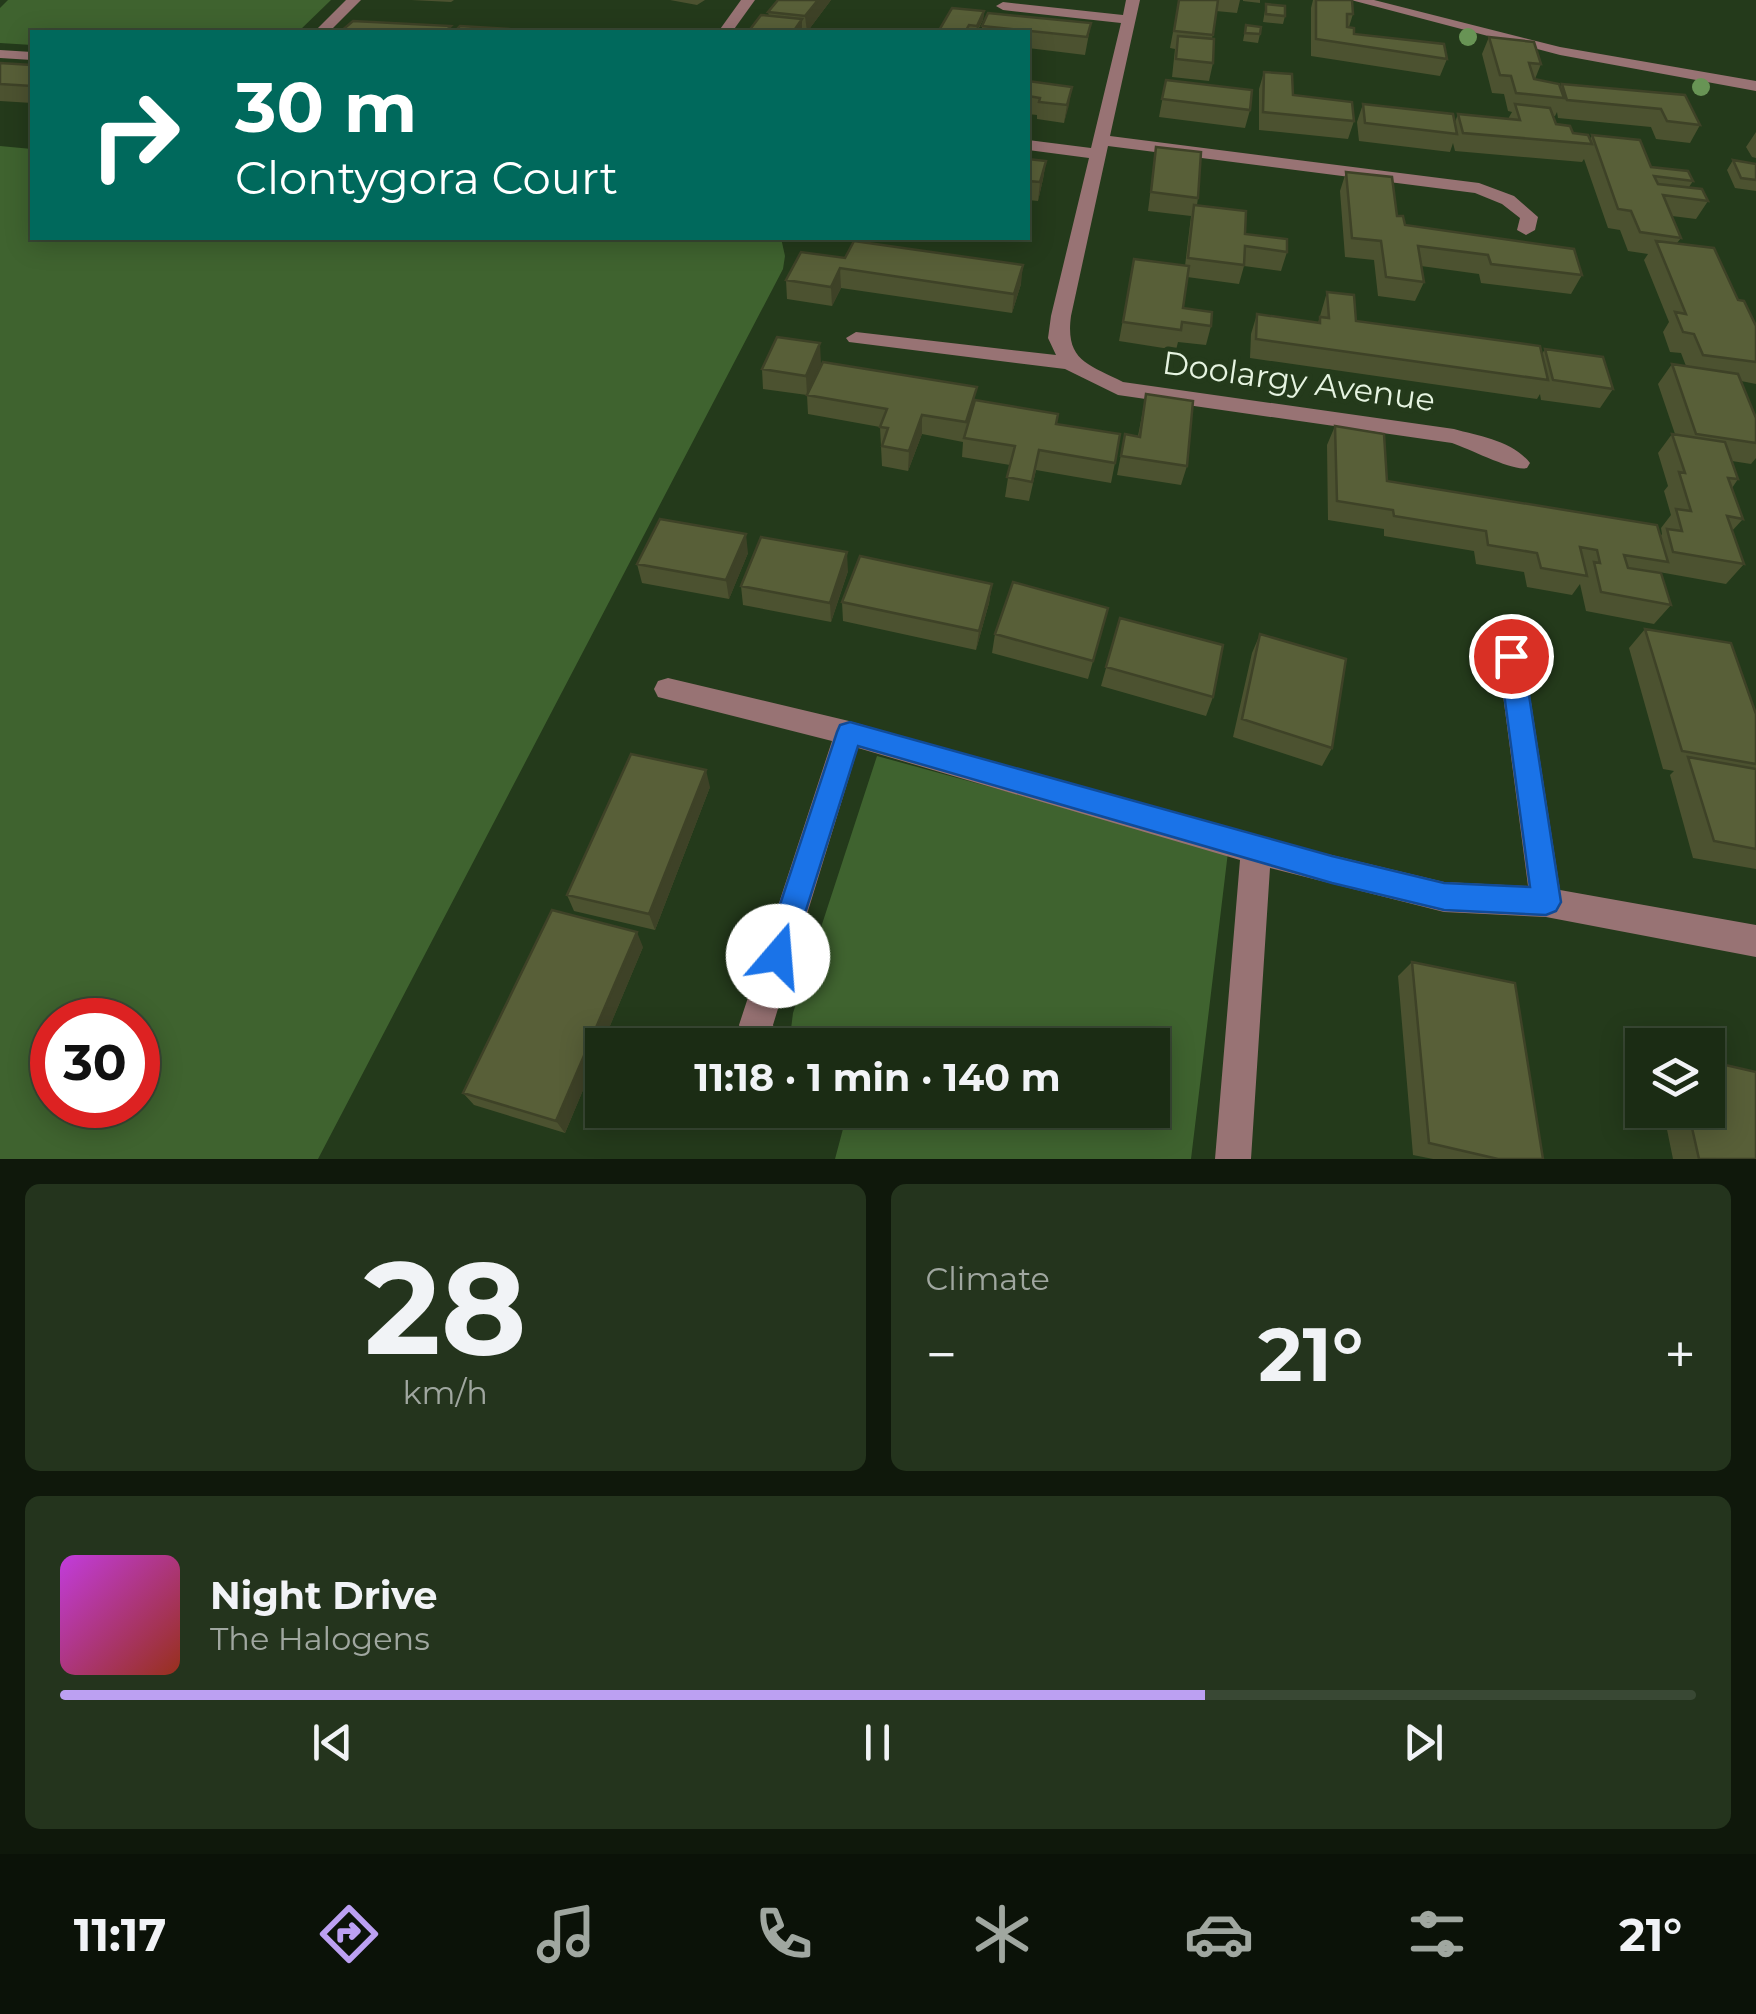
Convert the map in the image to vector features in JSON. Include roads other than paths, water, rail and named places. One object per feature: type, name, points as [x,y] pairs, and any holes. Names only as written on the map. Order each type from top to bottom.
[{"type":"street","points":[[323,30],[354,0]]},
{"type":"street","points":[[726,30],[748,0]]},
{"type":"street","points":[[1070,363],[1058,338],[1133,0]]},
{"type":"street","points":[[1358,0],[1418,21],[1611,62],[1756,86]]},
{"type":"street","points":[[1003,6],[1126,19]]},
{"type":"street","points":[[0,54],[30,56]]},
{"type":"street","points":[[1607,80],[1611,62]]},
{"type":"street","points":[[1030,146],[1099,147],[1479,188],[1508,200],[1529,217],[1526,230]]},
{"type":"street","name":"Doolargy Avenue","points":[[856,338],[1070,363],[1118,388],[1454,436],[1496,449],[1519,463]]},
{"type":"street","points":[[1511,656],[1546,902]]},
{"type":"street","points":[[668,689],[850,732],[1256,851],[1444,897],[1546,902],[1756,941]]},
{"type":"street","points":[[757,1028],[850,732]]},
{"type":"street","points":[[1234,1159],[1256,851]]}]
